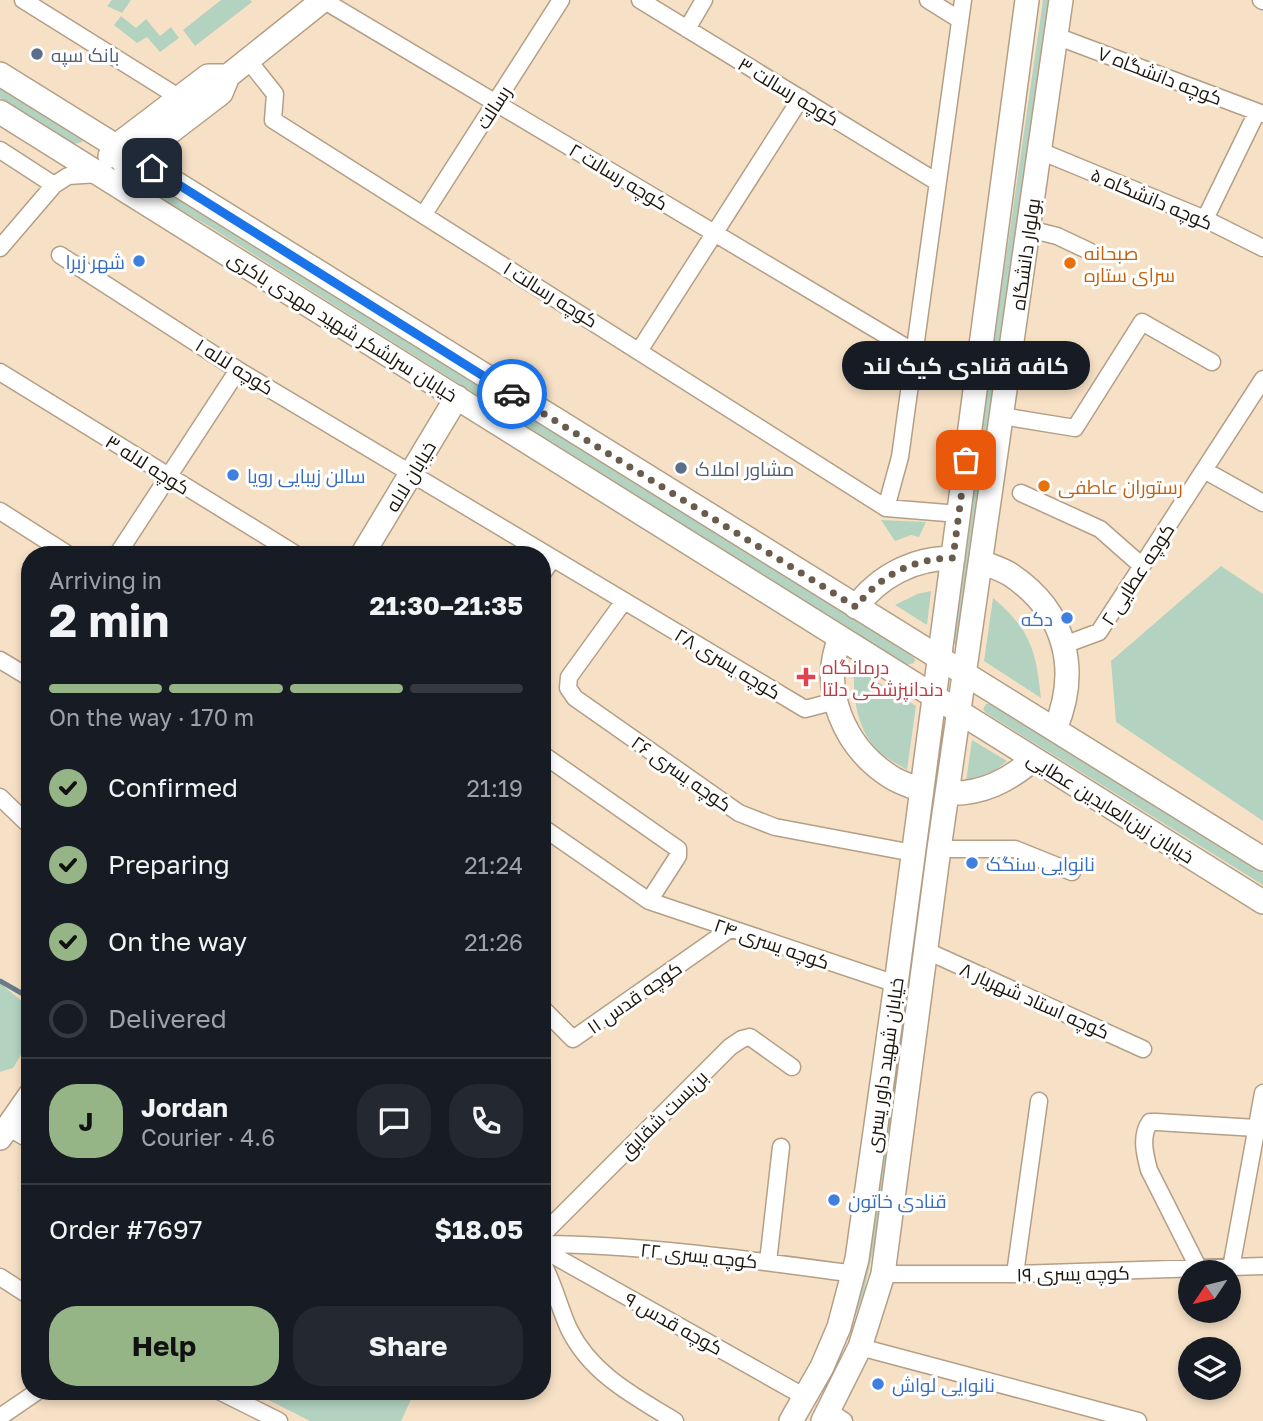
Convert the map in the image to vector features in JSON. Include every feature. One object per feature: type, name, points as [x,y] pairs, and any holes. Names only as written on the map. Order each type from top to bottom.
[{"type":"main road","points":[[98,174],[136,158],[221,93],[228,76],[323,0]]},
{"type":"main road","name":"بولوار دانشگاه","points":[[934,696],[1027,0]]},
{"type":"main road","name":"بولوار دانشگاه","points":[[959,712],[1061,0]]},
{"type":"main road","name":"خیابان سرلشکر شهید مهدی باکری","points":[[0,74],[939,659]]},
{"type":"main road","points":[[98,174],[116,146],[208,76],[228,76]]},
{"type":"main road","name":"خیابان سرلشکر شهید مهدی باکری","points":[[0,112],[934,696]]},
{"type":"main road","name":"خیابان لاله","points":[[367,546],[457,397]]},
{"type":"main road","points":[[856,607],[867,593],[891,574],[919,562],[953,558]]},
{"type":"main road","points":[[981,562],[1009,573],[1034,592],[1052,617],[1064,645],[1068,676],[1065,706],[1055,729]]},
{"type":"main road","points":[[839,638],[833,676],[836,701],[843,724],[868,760],[892,778],[921,790]]},
{"type":"main road","name":"خیابان زین‌العابدین عطایی","points":[[939,659],[1263,859]]},
{"type":"main road","name":"خیابان زین‌العابدین عطایی","points":[[934,696],[1263,902]]},
{"type":"main road","name":"خیابان شهید داور یسری","points":[[791,1421],[822,1367],[839,1327],[855,1273],[934,696]]},
{"type":"main road","name":"خیابان شهید داور یسری","points":[[832,1418],[860,1347],[883,1274],[959,712]]},
{"type":"main road","points":[[947,793],[982,790],[1013,777],[1034,759]]},
{"type":"main road","points":[[4,1133],[21,1108]]},
{"type":"main road","points":[[805,1398],[832,1418]]},
{"type":"street","points":[[23,0],[180,98]]},
{"type":"street","name":"کوچه رسالت ۲","points":[[323,0],[914,352]]},
{"type":"street","name":"رسالت","points":[[425,214],[561,0]]},
{"type":"street","name":"کوچه رسالت ۳","points":[[640,0],[937,182]]},
{"type":"street","points":[[687,29],[704,0]]},
{"type":"street","points":[[928,0],[960,20]]},
{"type":"street","points":[[959,514],[886,508],[900,457],[963,0]]},
{"type":"street","name":"کوچه دانشگاه ۷","points":[[1056,36],[1260,113]]},
{"type":"street","name":"کوچه رسالت ۱","points":[[248,60],[275,94],[273,120],[886,508]]},
{"type":"street","points":[[639,351],[801,98]]},
{"type":"street","points":[[1205,219],[1260,113]]},
{"type":"street","points":[[0,150],[54,185]]},
{"type":"street","name":"کوچه دانشگاه ۵","points":[[1040,151],[1205,219],[1263,248]]},
{"type":"street","points":[[0,248],[54,185],[68,176],[98,174]]},
{"type":"street","points":[[1029,229],[1057,236],[1089,251]]},
{"type":"street","name":"کوچه لاله ۱","points":[[60,255],[238,370],[533,546]]},
{"type":"street","points":[[1002,416],[1075,428],[1142,322],[1212,362]]},
{"type":"street","points":[[123,546],[238,370]]},
{"type":"street","name":"کوچه لاله ۳","points":[[0,372],[282,546]]},
{"type":"street","name":"کوچه عطایی ۲","points":[[1064,645],[1099,632],[1263,379]]},
{"type":"street","points":[[1204,470],[1263,503]]},
{"type":"street","points":[[1021,493],[1100,528],[1142,566]]},
{"type":"street","points":[[0,511],[55,546]]},
{"type":"street","name":"کوچه یسری ۲۸","points":[[553,558],[805,709],[836,701]]},
{"type":"street","name":"کوچه یسری ۲۶","points":[[624,601],[569,677],[568,688],[575,698],[740,813],[775,827],[914,853]]},
{"type":"street","points":[[0,660],[21,673]]},
{"type":"street","points":[[551,760],[678,849],[678,856],[649,901]]},
{"type":"street","points":[[0,797],[21,817]]},
{"type":"street","name":"کوچه یسری ۲۴","points":[[551,833],[649,901],[896,984]]},
{"type":"street","points":[[939,849],[1015,849],[1072,872]]},
{"type":"street","name":"کوچه قدس ۱۱","points":[[551,1022],[573,1039],[730,929]]},
{"type":"street","name":"کوچه استاد شهریار ۸","points":[[927,951],[1143,1049]]},
{"type":"street","name":"بن‌بست شقایق","points":[[551,1226],[730,1046],[750,1037],[793,1067]]},
{"type":"street","points":[[1232,1260],[1263,1093]]},
{"type":"street","points":[[1015,1274],[1039,1101]]},
{"type":"street","points":[[1194,1260],[1149,1170],[1144,1129],[1150,1122],[1256,1128]]},
{"type":"street","points":[[4,1133],[21,1138]]},
{"type":"street","points":[[768,1262],[781,1147]]},
{"type":"street","name":"کوچه یسری ۲۲","points":[[551,1246],[596,1244],[855,1273]]},
{"type":"street","name":"کوچه قدس ۹","points":[[551,1252],[805,1398]]},
{"type":"street","name":"کوچه یسری ۱۹","points":[[1241,1267],[1263,1266]]},
{"type":"street","name":"کوچه یسری ۱۹","points":[[883,1274],[1178,1270]]},
{"type":"street","points":[[0,1277],[21,1290]]},
{"type":"street","points":[[551,1280],[569,1329],[606,1377],[676,1421]]},
{"type":"street","points":[[860,1347],[1138,1421]]},
{"type":"street","points":[[0,1417],[25,1400]]},
{"type":"street","points":[[237,1400],[279,1421]]},
{"type":"green space","points":[[112,0],[131,0],[122,13],[107,6]]},
{"type":"green space","points":[[221,0],[252,2],[195,46],[183,30]]},
{"type":"green space","points":[[1043,0],[1052,0],[959,644],[956,645],[951,640]]},
{"type":"green space","points":[[121,16],[136,28],[146,19],[160,36],[171,27],[179,38],[160,52],[147,37],[137,43],[114,25]]},
{"type":"green space","points":[[0,85],[82,136],[82,142],[74,144],[0,98]]},
{"type":"green space","points":[[134,170],[565,435],[912,656],[914,663],[906,665],[207,225],[128,180],[125,173]]},
{"type":"green space","points":[[881,520],[926,522],[919,537],[911,535],[895,541]]},
{"type":"green space","points":[[1221,566],[1263,594],[1263,821],[1116,722],[1111,661]]},
{"type":"green space","points":[[931,591],[927,625],[895,605],[917,594]]},
{"type":"green space","points":[[993,598],[1024,631],[1034,654],[1041,698],[984,661]]},
{"type":"green space","points":[[854,667],[916,706],[907,770],[879,752],[865,733],[855,701]]},
{"type":"green space","points":[[986,704],[992,704],[1263,873],[1263,885],[986,713],[983,709]]},
{"type":"green space","points":[[941,727],[947,728],[913,987],[873,1251],[863,1295],[833,1377],[829,1378]]},
{"type":"green space","points":[[972,740],[1007,761],[994,771],[966,782]]},
{"type":"green space","points":[[0,983],[21,1000],[21,1054],[13,1068],[0,1072]]},
{"type":"green space","points":[[269,1400],[411,1400],[401,1421],[310,1421]]},
{"type":"waterway","points":[[0,981],[21,993]]},
{"type":"way so far","points":[[512,394],[856,607],[867,593],[891,574],[919,562],[953,558],[966,460]]},
{"type":"place","name":"بانک سپه","points":[[37,54]]},
{"type":"place","name":"شهر زبرا","points":[[139,261]]},
{"type":"place","name":"صبحانه سرای ستاره","points":[[1070,263]]},
{"type":"place","name":"کافه قنادی کیک لند","points":[[966,460]]},
{"type":"place","name":"مشاور املاک","points":[[681,468]]},
{"type":"place","name":"سالن زیبایی رویا","points":[[233,475]]},
{"type":"place","name":"رستوران عاطفی","points":[[1044,486]]},
{"type":"place","name":"دکه","points":[[1067,618]]},
{"type":"place","name":"درمانگاه دندانپزشکی دلتا","points":[[806,677]]},
{"type":"place","name":"نانوایی سنگک","points":[[972,863]]},
{"type":"place","name":"قنادی خاتون","points":[[834,1200]]},
{"type":"place","name":"نانوایی لواش","points":[[878,1384]]},
{"type":"route","points":[[152,168],[512,394]]}]
